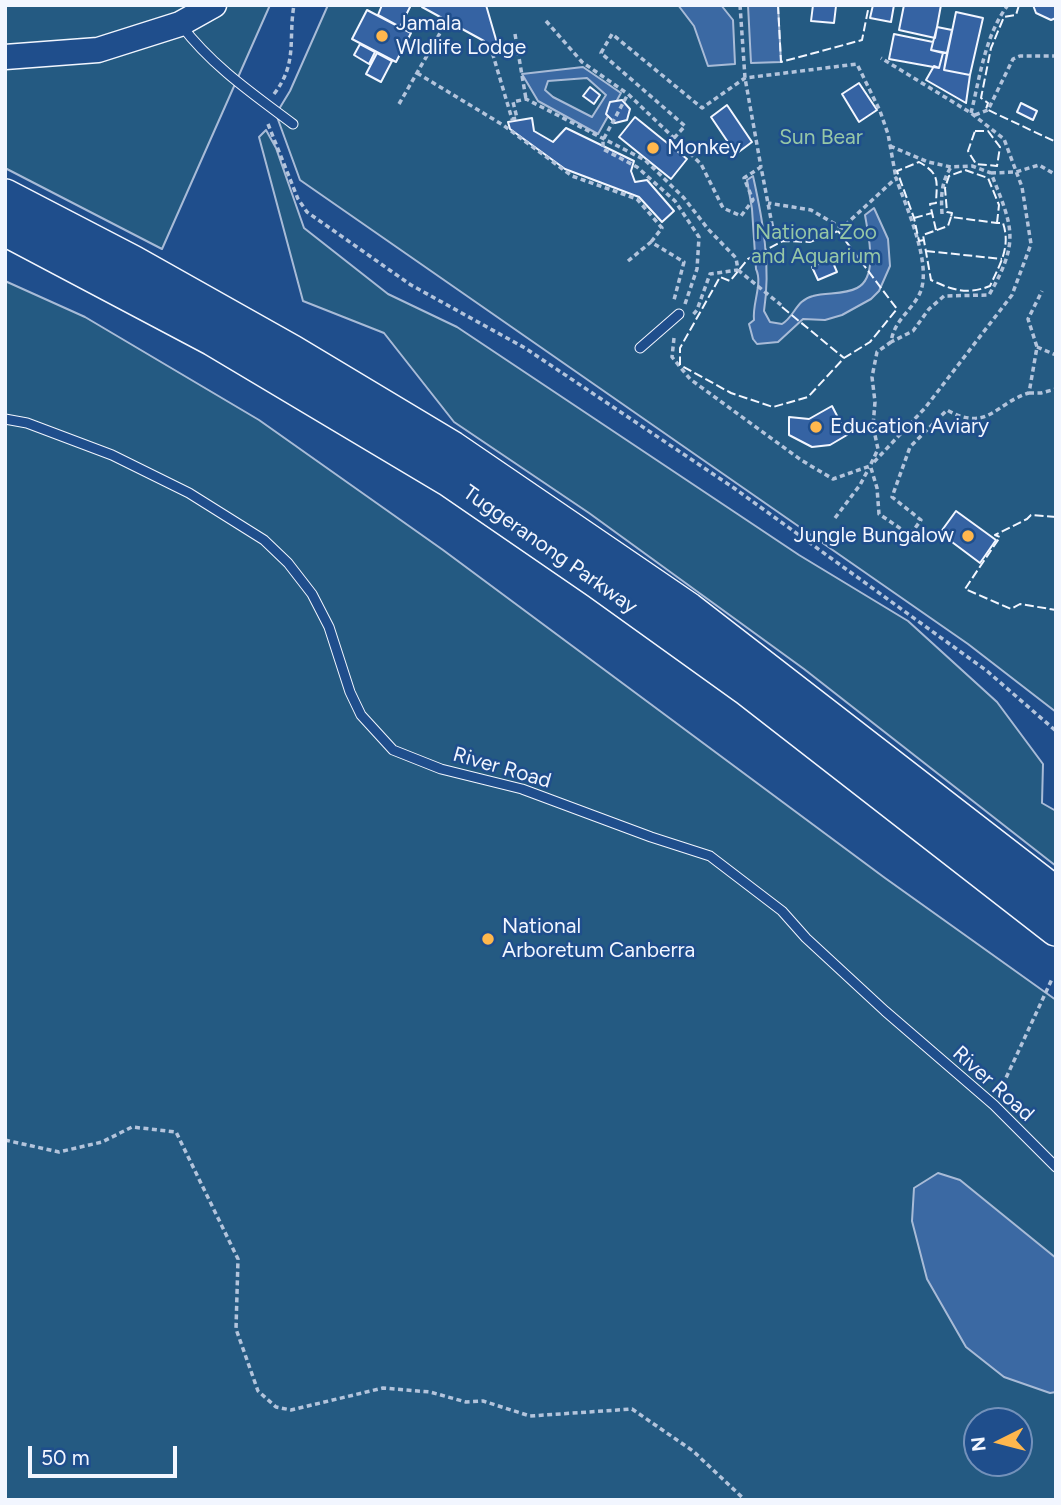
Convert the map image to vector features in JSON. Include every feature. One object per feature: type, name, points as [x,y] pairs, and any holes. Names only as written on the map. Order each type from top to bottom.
[{"type":"highway","name":"Tuggeranong Parkway","points":[[5,196],[132,262],[292,352],[452,449],[688,609],[1056,894]]},
{"type":"highway","name":"Tuggeranong Parkway","points":[[5,229],[213,339],[447,479],[746,688],[1056,929]]},
{"type":"street","points":[[5,57],[98,50],[180,24],[214,5]]},
{"type":"lane","points":[[180,24],[196,44],[235,81],[293,124]]},
{"type":"lane","points":[[640,348],[679,314]]},
{"type":"lane","name":"River Road","points":[[5,419],[27,423],[112,454],[189,494],[264,540],[288,563],[312,594],[329,626],[349,692],[361,715],[393,750],[452,772],[522,789],[710,856],[782,911],[806,938],[994,1105],[1056,1167]]},
{"type":"path","points":[[294,5],[291,60],[283,82],[261,101],[298,198],[307,212],[411,285],[526,348],[734,488],[987,671],[1056,732]]},
{"type":"path","points":[[740,5],[745,78],[775,240]]},
{"type":"path","points":[[973,114],[983,63],[997,19],[1008,5]]},
{"type":"path","points":[[399,103],[447,21]]},
{"type":"path","points":[[546,21],[582,62],[628,94],[701,164],[723,208],[741,216],[753,200],[744,178],[761,167]]},
{"type":"path","points":[[515,34],[526,99]]},
{"type":"path","points":[[674,138],[685,125],[601,53],[612,34],[702,108],[745,78],[857,64],[880,111],[896,178],[925,270],[920,294],[892,331],[891,342]]},
{"type":"path","points":[[490,45],[512,119],[517,118],[513,102],[526,99],[645,160],[684,198],[708,229],[736,258],[738,270],[781,305]]},
{"type":"path","points":[[973,114],[988,110],[1013,59],[1020,56],[1056,56]]},
{"type":"path","points":[[681,331],[672,341],[672,357],[690,379],[801,460],[833,479],[870,466],[925,408],[1012,295],[1031,244],[1022,187],[1004,139],[973,114],[881,58]]},
{"type":"path","points":[[417,73],[503,125],[572,176],[637,200],[662,228],[651,243],[628,261]]},
{"type":"path","points":[[628,94],[603,140],[603,149],[636,167],[675,201],[699,237],[697,269],[688,298],[679,314],[672,307],[684,262],[651,243]]},
{"type":"path","points":[[890,146],[928,162],[951,167],[972,166],[992,173],[1016,172],[1039,165],[1056,175]]},
{"type":"path","points":[[942,214],[943,180],[951,167]]},
{"type":"path","points":[[835,518],[860,485],[878,449],[873,426],[875,402],[872,377],[877,352],[913,331],[929,309],[944,296],[989,295],[1004,268],[1011,243],[1011,229],[992,173]]},
{"type":"path","points":[[768,203],[811,210],[842,228],[896,178]]},
{"type":"path","points":[[689,320],[697,310],[710,274],[738,270]]},
{"type":"path","points":[[1029,393],[1037,347],[1028,319],[1042,291]]},
{"type":"path","points":[[1037,347],[1056,355]]},
{"type":"path","points":[[870,466],[877,488],[879,514],[910,535],[921,520],[891,497],[910,447],[947,410],[959,417],[986,418],[1019,396],[1056,388]]},
{"type":"path","points":[[994,1105],[1052,979]]},
{"type":"path","points":[[5,1140],[59,1152],[102,1142],[132,1127],[176,1132],[238,1259],[236,1329],[258,1391],[276,1407],[291,1410],[383,1388],[430,1392],[466,1402],[483,1401],[530,1416],[632,1409],[693,1451],[745,1500]]},
{"type":"green space","points":[[5,5],[270,5],[162,249],[5,168]]},
{"type":"green space","name":"National Zoo and Aquarium","points":[[328,5],[1056,5],[1056,712],[968,644],[300,180],[276,114],[290,91]]},
{"type":"green space","points":[[266,130],[276,148],[304,228],[388,294],[457,327],[799,555],[908,621],[997,702],[1043,764],[1042,803],[1056,811],[1056,866],[804,669],[589,513],[454,422],[384,333],[303,301],[259,137]]},
{"type":"green space","name":"National Arboretum Canberra","points":[[5,281],[85,317],[259,420],[443,550],[885,878],[1056,1000],[1056,1500],[5,1500]]},
{"type":"shaded area","points":[[678,5],[721,5],[733,20],[735,64],[708,66],[694,26]]},
{"type":"shaded area","points":[[748,5],[778,5],[781,62],[751,63]]},
{"type":"shaded area","points":[[583,67],[621,93],[598,134],[538,101],[522,74]],"holes":[[[587,78],[606,95],[592,117],[545,90],[548,81]]]},
{"type":"shaded area","points":[[753,176],[765,244],[767,277],[764,311],[770,322],[782,324],[807,298],[852,290],[864,282],[870,265],[865,215],[874,208],[888,239],[890,266],[879,291],[871,299],[842,315],[825,320],[803,319],[778,342],[757,344],[749,324],[754,320],[758,281],[747,180]]},
{"type":"shaded area","points":[[938,1173],[960,1180],[1056,1258],[1056,1392],[1050,1393],[1004,1377],[966,1347],[927,1279],[912,1221],[914,1188]]},
{"type":"building","name":"Jamala Wldlife Lodge","points":[[382,5],[411,5],[400,27],[378,15]]},
{"type":"building","points":[[486,5],[497,43],[485,46],[484,41],[422,7]]},
{"type":"building","points":[[813,5],[836,6],[834,23],[811,21]]},
{"type":"building","points":[[873,5],[894,5],[891,22],[870,18]]},
{"type":"building","points":[[904,5],[941,5],[935,38],[899,30]]},
{"type":"building","points":[[1033,5],[1056,5],[1056,18],[1051,20],[1036,13]]},
{"type":"building","name":"Jamala Wldlife Lodge","points":[[367,10],[411,33],[396,62],[352,39]]},
{"type":"building","points":[[956,12],[983,18],[970,75],[944,70]]},
{"type":"building","points":[[937,27],[952,30],[947,53],[931,50]]},
{"type":"building","points":[[894,34],[933,42],[931,50],[943,53],[939,68],[889,59]]},
{"type":"building","points":[[360,44],[375,52],[369,64],[354,55]]},
{"type":"building","points":[[377,53],[392,61],[381,82],[366,74]]},
{"type":"building","points":[[943,53],[947,53],[944,70],[970,75],[966,103],[926,80],[934,66],[939,68]]},
{"type":"building","points":[[859,83],[877,110],[859,122],[842,94]]},
{"type":"building","points":[[590,87],[600,95],[594,104],[583,96]]},
{"type":"building","points":[[622,100],[630,109],[627,120],[615,123],[606,114],[610,102]]},
{"type":"building","points":[[1021,103],[1037,111],[1033,120],[1017,112]]},
{"type":"building","points":[[727,105],[752,142],[736,154],[711,117]]},
{"type":"building","name":"Monkey","points":[[635,117],[687,159],[671,179],[619,137]]},
{"type":"building","points":[[532,118],[534,131],[553,142],[566,128],[634,161],[631,171],[635,182],[647,180],[674,211],[662,222],[639,197],[565,169],[510,129],[508,122]]},
{"type":"building","points":[[831,258],[837,272],[818,280],[812,267]]},
{"type":"building","name":"Education Aviary","points":[[832,406],[847,435],[830,445],[812,447],[789,435],[789,417],[809,419]]},
{"type":"building","name":"Jungle Bungalow","points":[[956,511],[996,540],[980,563],[940,533]]},
{"type":"fence","points":[[778,5],[781,62],[862,40],[869,5]]},
{"type":"fence","points":[[1019,5],[1016,15],[1004,17],[991,48],[981,98],[988,103],[986,109],[1056,142]]},
{"type":"fence","points":[[975,131],[988,131],[1000,147],[997,166],[976,164],[968,151],[975,131]]},
{"type":"fence","points":[[924,240],[919,241],[914,218],[897,171],[919,162],[934,174],[937,183],[936,203],[930,204],[936,230]]},
{"type":"fence","points":[[951,217],[948,226],[923,235],[931,280],[960,290],[990,286],[1001,263],[1006,240],[1003,223],[997,223],[951,217],[952,213],[947,212],[945,188],[949,176],[965,170],[988,178],[999,205],[997,223]]},
{"type":"fence","points":[[914,218],[932,213]]},
{"type":"fence","points":[[838,231],[897,309],[870,342],[844,358],[808,397],[773,407],[731,393],[680,365],[680,348],[720,277],[730,281],[748,259],[783,241],[810,242],[838,231]]},
{"type":"fence","points":[[926,251],[1002,259]]},
{"type":"fence","points":[[782,307],[844,358]]},
{"type":"fence","points":[[1056,517],[1031,515],[995,535],[1000,537],[965,589],[1011,609],[1020,604],[1056,610]]},
{"type":"place","name":"Jamala Wldlife Lodge","points":[[382,36]]},
{"type":"place","name":"Monkey","points":[[653,148]]},
{"type":"place","name":"Education Aviary","points":[[816,427]]},
{"type":"place","name":"Jungle Bungalow","points":[[968,536]]},
{"type":"place","name":"National Arboretum Canberra","points":[[488,939]]},
{"type":"park label","name":"Sun Bear","points":[[821,138]]}]
